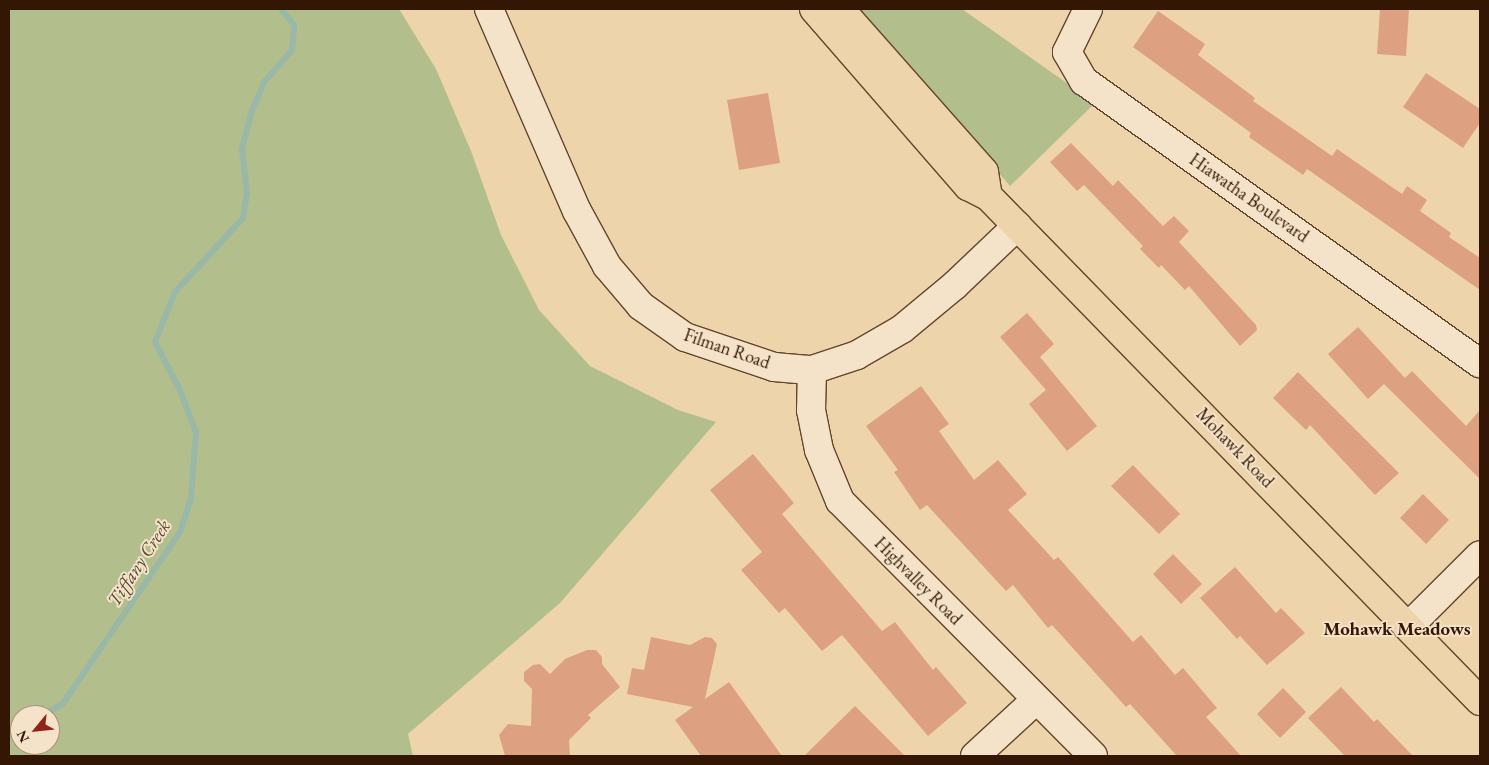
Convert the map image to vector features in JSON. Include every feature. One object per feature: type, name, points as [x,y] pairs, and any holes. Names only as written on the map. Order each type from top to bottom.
[{"type":"main road","points":[[801,9],[860,62]]},
{"type":"main road","points":[[814,9],[860,62]]},
{"type":"main road","points":[[840,9],[984,172],[988,196]]},
{"type":"main road","name":"Mohawk Road","points":[[860,62],[968,186],[988,196],[1480,701]]},
{"type":"street","name":"Filman Road","points":[[489,9],[578,211],[607,266],[641,306],[685,337],[774,366],[812,370],[857,355],[902,329],[955,286],[1017,226]]},
{"type":"street","name":"Hiawatha Boulevard","points":[[1088,9],[1067,52],[1084,81],[1480,363]]},
{"type":"street","name":"Highvalley Road","points":[[812,370],[811,410],[816,434],[840,501],[1093,756]]},
{"type":"street","points":[[1409,626],[1480,555]]},
{"type":"street","points":[[975,756],[1036,700]]},
{"type":"green space","points":[[9,9],[399,9],[436,69],[471,151],[501,235],[539,310],[590,366],[678,410],[716,422],[560,603],[408,734],[413,756],[9,756]]},
{"type":"green space","points":[[857,9],[962,9],[1095,103],[1010,186]]},
{"type":"building","points":[[1380,9],[1409,9],[1406,56],[1377,54]]},
{"type":"building","points":[[1158,11],[1205,44],[1198,55],[1255,98],[1253,101],[1332,156],[1337,149],[1402,194],[1407,186],[1427,200],[1420,211],[1451,233],[1449,237],[1480,258],[1480,290],[1307,169],[1303,175],[1249,137],[1251,133],[1133,47]]},
{"type":"building","points":[[1426,73],[1480,109],[1480,123],[1463,148],[1403,107]]},
{"type":"building","points":[[768,93],[780,163],[739,170],[727,100]]},
{"type":"building","points":[[1071,143],[1113,186],[1118,180],[1163,226],[1174,216],[1189,231],[1179,242],[1256,325],[1257,330],[1240,346],[1189,286],[1185,290],[1161,265],[1159,268],[1140,249],[1143,246],[1084,185],[1077,191],[1050,162]]},
{"type":"building","points":[[1027,313],[1054,344],[1040,357],[1097,426],[1067,451],[1029,404],[1046,390],[1000,337]]},
{"type":"building","points":[[1358,327],[1405,378],[1412,371],[1466,426],[1480,410],[1480,479],[1384,384],[1368,399],[1328,354]]},
{"type":"building","points":[[1298,372],[1399,473],[1375,495],[1310,425],[1306,430],[1273,398]]},
{"type":"building","points":[[921,386],[949,424],[939,431],[974,480],[998,460],[1027,494],[1008,510],[1054,560],[1058,557],[1133,642],[1141,635],[1175,675],[1183,668],[1217,708],[1206,717],[1241,756],[1177,756],[1130,704],[1126,707],[1052,625],[1048,628],[1013,585],[1006,591],[927,505],[920,510],[894,472],[898,470],[866,426]]},
{"type":"building","points":[[753,454],[794,503],[782,514],[882,631],[895,622],[933,670],[936,667],[967,703],[928,736],[842,635],[822,651],[785,608],[779,613],[741,570],[762,552],[710,490]]},
{"type":"building","points":[[1133,465],[1180,514],[1159,534],[1111,486]]},
{"type":"building","points":[[1423,494],[1449,520],[1426,544],[1400,518]]},
{"type":"building","points":[[1173,554],[1202,584],[1181,604],[1153,574]]},
{"type":"building","points":[[1235,567],[1276,613],[1281,608],[1305,633],[1267,665],[1240,636],[1237,639],[1200,598]]},
{"type":"building","points":[[651,637],[690,645],[705,637],[712,638],[717,644],[705,699],[729,682],[782,756],[701,756],[675,720],[693,707],[627,694],[632,668],[644,670]]},
{"type":"building","points":[[587,650],[596,650],[602,657],[602,664],[620,687],[588,715],[591,718],[569,740],[570,756],[505,756],[499,735],[508,724],[531,726],[532,689],[524,681],[524,672],[533,665],[540,664],[550,674],[565,659]]},
{"type":"building","points":[[1341,687],[1374,722],[1377,719],[1413,756],[1345,756],[1308,718]]},
{"type":"building","points":[[1283,688],[1306,712],[1280,738],[1257,714]]},
{"type":"building","points":[[855,706],[905,756],[804,756]]},
{"type":"waterway","name":"Tiffany Creek","points":[[60,706],[180,532],[191,498],[196,432],[179,388],[155,342],[175,292],[243,218],[247,194],[242,149],[252,110],[265,81],[292,50],[294,25],[281,9]]},
{"type":"district","name":"Mohawk Meadows","points":[[1397,629]]}]
